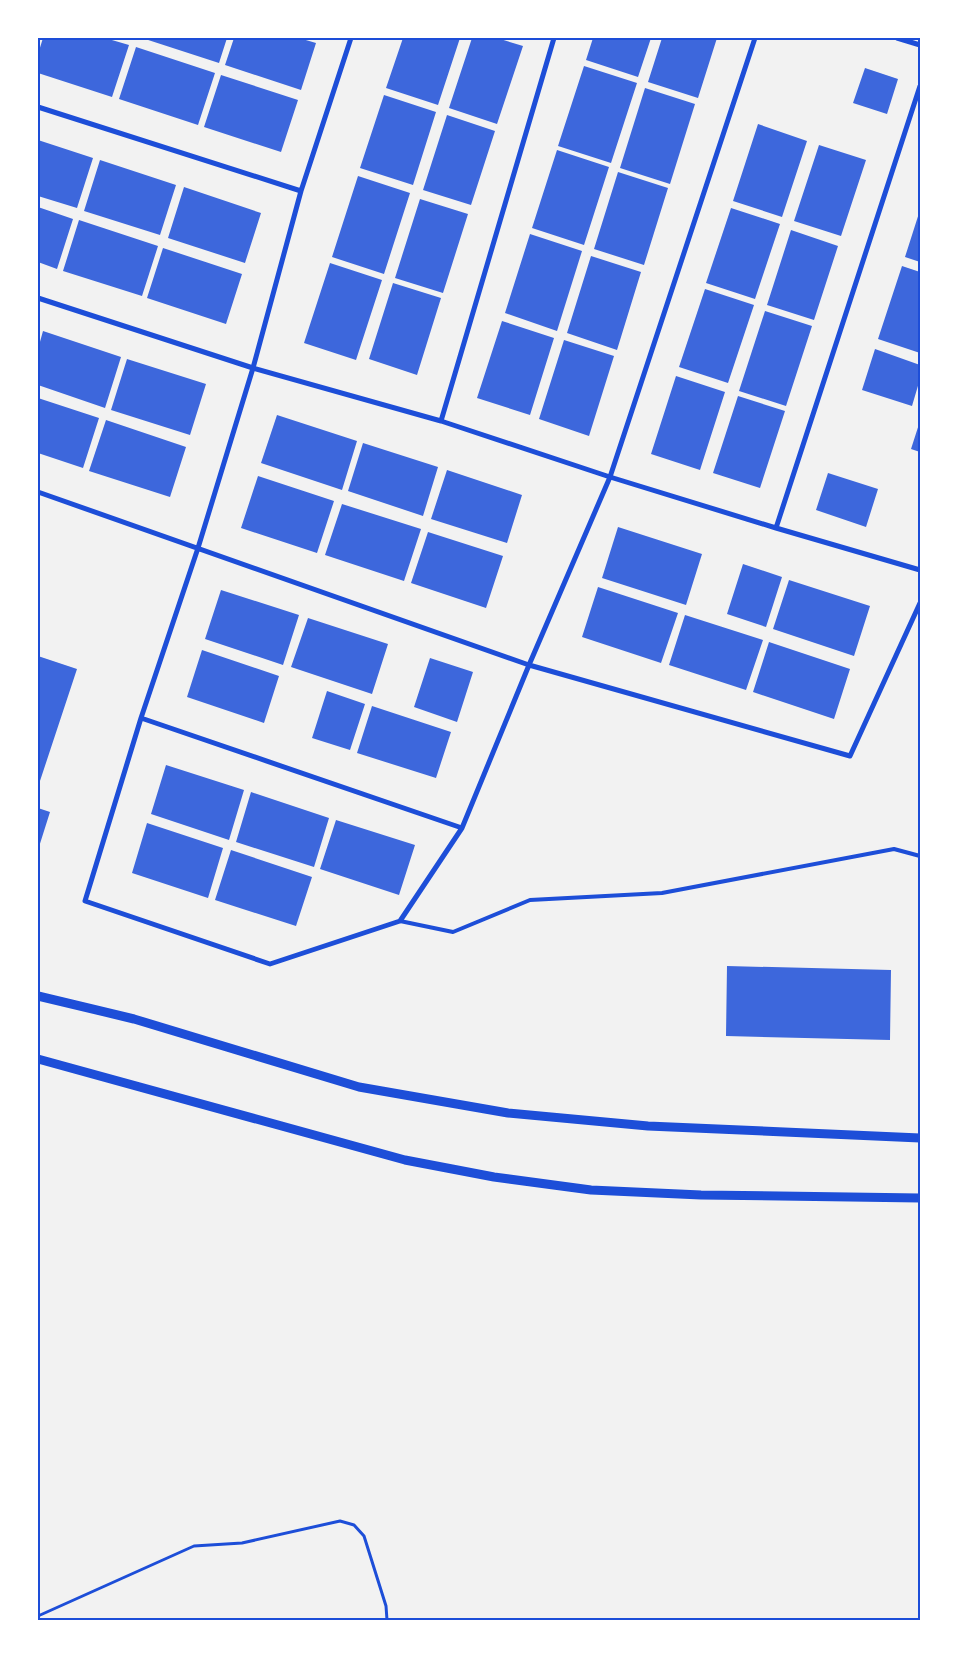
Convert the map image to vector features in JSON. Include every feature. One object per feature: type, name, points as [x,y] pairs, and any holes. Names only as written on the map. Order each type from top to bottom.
[{"type":"street","points":[[351,38],[301,191],[253,368],[198,548],[141,718],[85,901],[270,964],[400,921],[462,828],[529,664],[610,477],[755,38]]},
{"type":"street","points":[[441,421],[554,38]]},
{"type":"street","points":[[896,38],[920,45]]},
{"type":"street","points":[[776,528],[920,86]]},
{"type":"street","points":[[38,107],[301,191]]},
{"type":"street","points":[[38,298],[253,368],[441,421],[610,477],[920,570]]},
{"type":"street","points":[[38,492],[529,664],[850,756],[920,603]]},
{"type":"street","points":[[141,718],[462,828]]},
{"type":"street","points":[[38,996],[134,1019],[359,1087],[498,1111],[648,1126],[920,1138]]},
{"type":"street","points":[[38,1059],[405,1160],[494,1177],[591,1190],[711,1195],[920,1198]]},
{"type":"lane","points":[[400,921],[453,932],[530,900],[662,893],[894,849],[920,856]]},
{"type":"path","points":[[38,1616],[194,1546],[242,1543],[340,1521],[354,1525],[364,1536],[386,1606],[387,1620]]},
{"type":"building","points":[[43,38],[105,38],[129,45],[112,97],[38,73],[38,54]]},
{"type":"building","points":[[142,38],[227,38],[219,63]]},
{"type":"building","points":[[234,38],[299,38],[316,43],[301,90],[225,65]]},
{"type":"building","points":[[403,38],[460,38],[438,105],[386,88]]},
{"type":"building","points":[[472,38],[497,38],[523,46],[497,124],[449,108]]},
{"type":"building","points":[[593,38],[651,38],[638,77],[586,60]]},
{"type":"building","points":[[662,38],[717,38],[698,98],[648,82]]},
{"type":"building","points":[[136,47],[215,73],[198,125],[119,99]]},
{"type":"building","points":[[584,66],[637,83],[611,163],[558,146]]},
{"type":"building","points":[[865,68],[898,79],[887,114],[853,103]]},
{"type":"building","points":[[221,75],[298,100],[281,152],[204,127]]},
{"type":"building","points":[[645,88],[695,104],[670,184],[620,168]]},
{"type":"building","points":[[384,95],[436,112],[413,185],[360,168]]},
{"type":"building","points":[[447,115],[495,131],[471,205],[423,190]]},
{"type":"building","points":[[758,124],[807,141],[782,217],[733,201]]},
{"type":"building","points":[[38,140],[93,158],[77,208],[38,196]]},
{"type":"building","points":[[819,145],[866,160],[841,236],[794,221]]},
{"type":"building","points":[[557,150],[609,167],[584,245],[532,228]]},
{"type":"building","points":[[100,160],[176,185],[160,235],[84,211]]},
{"type":"building","points":[[618,172],[668,188],[644,265],[594,249]]},
{"type":"building","points":[[358,176],[410,193],[384,274],[332,257]]},
{"type":"building","points":[[184,187],[261,213],[245,263],[168,238]]},
{"type":"building","points":[[420,199],[468,214],[443,293],[395,278]]},
{"type":"building","points":[[38,207],[73,219],[57,269],[38,262]]},
{"type":"building","points":[[731,208],[780,224],[755,299],[706,283]]},
{"type":"building","points":[[920,210],[920,262],[905,257]]},
{"type":"building","points":[[79,220],[158,246],[142,296],[63,271]]},
{"type":"building","points":[[791,230],[838,246],[814,320],[767,305]]},
{"type":"building","points":[[530,234],[582,251],[557,331],[505,313]]},
{"type":"building","points":[[163,248],[242,274],[226,324],[147,298]]},
{"type":"building","points":[[591,256],[641,272],[617,350],[567,333]]},
{"type":"building","points":[[330,263],[382,280],[356,360],[304,343]]},
{"type":"building","points":[[902,266],[920,272],[920,353],[878,339]]},
{"type":"building","points":[[393,283],[441,298],[417,375],[369,359]]},
{"type":"building","points":[[705,289],[754,305],[728,383],[679,367]]},
{"type":"building","points":[[765,311],[812,326],[786,406],[739,391]]},
{"type":"building","points":[[502,321],[554,338],[530,415],[477,398]]},
{"type":"building","points":[[43,331],[121,357],[105,408],[38,385],[38,349]]},
{"type":"building","points":[[564,340],[614,356],[589,436],[539,419]]},
{"type":"building","points":[[875,349],[920,365],[920,379],[912,406],[862,390]]},
{"type":"building","points":[[127,359],[206,384],[190,435],[111,410]]},
{"type":"building","points":[[676,376],[725,392],[700,470],[651,454]]},
{"type":"building","points":[[738,396],[785,411],[760,488],[713,473]]},
{"type":"building","points":[[38,398],[99,418],[83,468],[38,453]]},
{"type":"building","points":[[277,415],[357,441],[342,490],[261,463]]},
{"type":"building","points":[[106,420],[186,447],[170,497],[89,471]]},
{"type":"building","points":[[920,421],[920,452],[911,449]]},
{"type":"building","points":[[363,443],[438,467],[423,516],[348,491]]},
{"type":"building","points":[[447,470],[522,495],[507,543],[431,519]]},
{"type":"building","points":[[828,473],[878,489],[866,527],[816,510]]},
{"type":"building","points":[[258,476],[334,501],[317,553],[241,528]]},
{"type":"building","points":[[342,504],[421,529],[404,581],[325,555]]},
{"type":"building","points":[[618,527],[702,554],[686,605],[602,578]]},
{"type":"building","points":[[428,532],[503,556],[486,608],[411,583]]},
{"type":"building","points":[[743,564],[782,577],[766,627],[727,614]]},
{"type":"building","points":[[789,580],[870,606],[854,656],[773,629]]},
{"type":"building","points":[[598,587],[678,613],[661,663],[582,637]]},
{"type":"building","points":[[221,590],[299,615],[283,665],[205,639]]},
{"type":"building","points":[[685,615],[763,640],[746,690],[669,665]]},
{"type":"building","points":[[308,618],[388,644],[372,694],[291,667]]},
{"type":"building","points":[[769,642],[850,669],[834,719],[753,692]]},
{"type":"building","points":[[202,650],[279,676],[264,723],[187,697]]},
{"type":"building","points":[[38,656],[77,669],[38,787]]},
{"type":"building","points":[[430,658],[473,672],[457,722],[414,707]]},
{"type":"building","points":[[327,691],[365,704],[350,750],[312,738]]},
{"type":"building","points":[[372,706],[451,732],[436,778],[357,753]]},
{"type":"building","points":[[166,765],[244,790],[229,840],[151,814]]},
{"type":"building","points":[[251,792],[329,818],[314,867],[236,842]]},
{"type":"building","points":[[38,808],[50,812],[38,850]]},
{"type":"building","points":[[336,820],[415,845],[399,895],[320,869]]},
{"type":"building","points":[[147,823],[223,848],[208,898],[132,873]]},
{"type":"building","points":[[231,850],[312,877],[296,926],[215,900]]},
{"type":"building","points":[[727,966],[891,970],[890,1040],[726,1036]]}]
